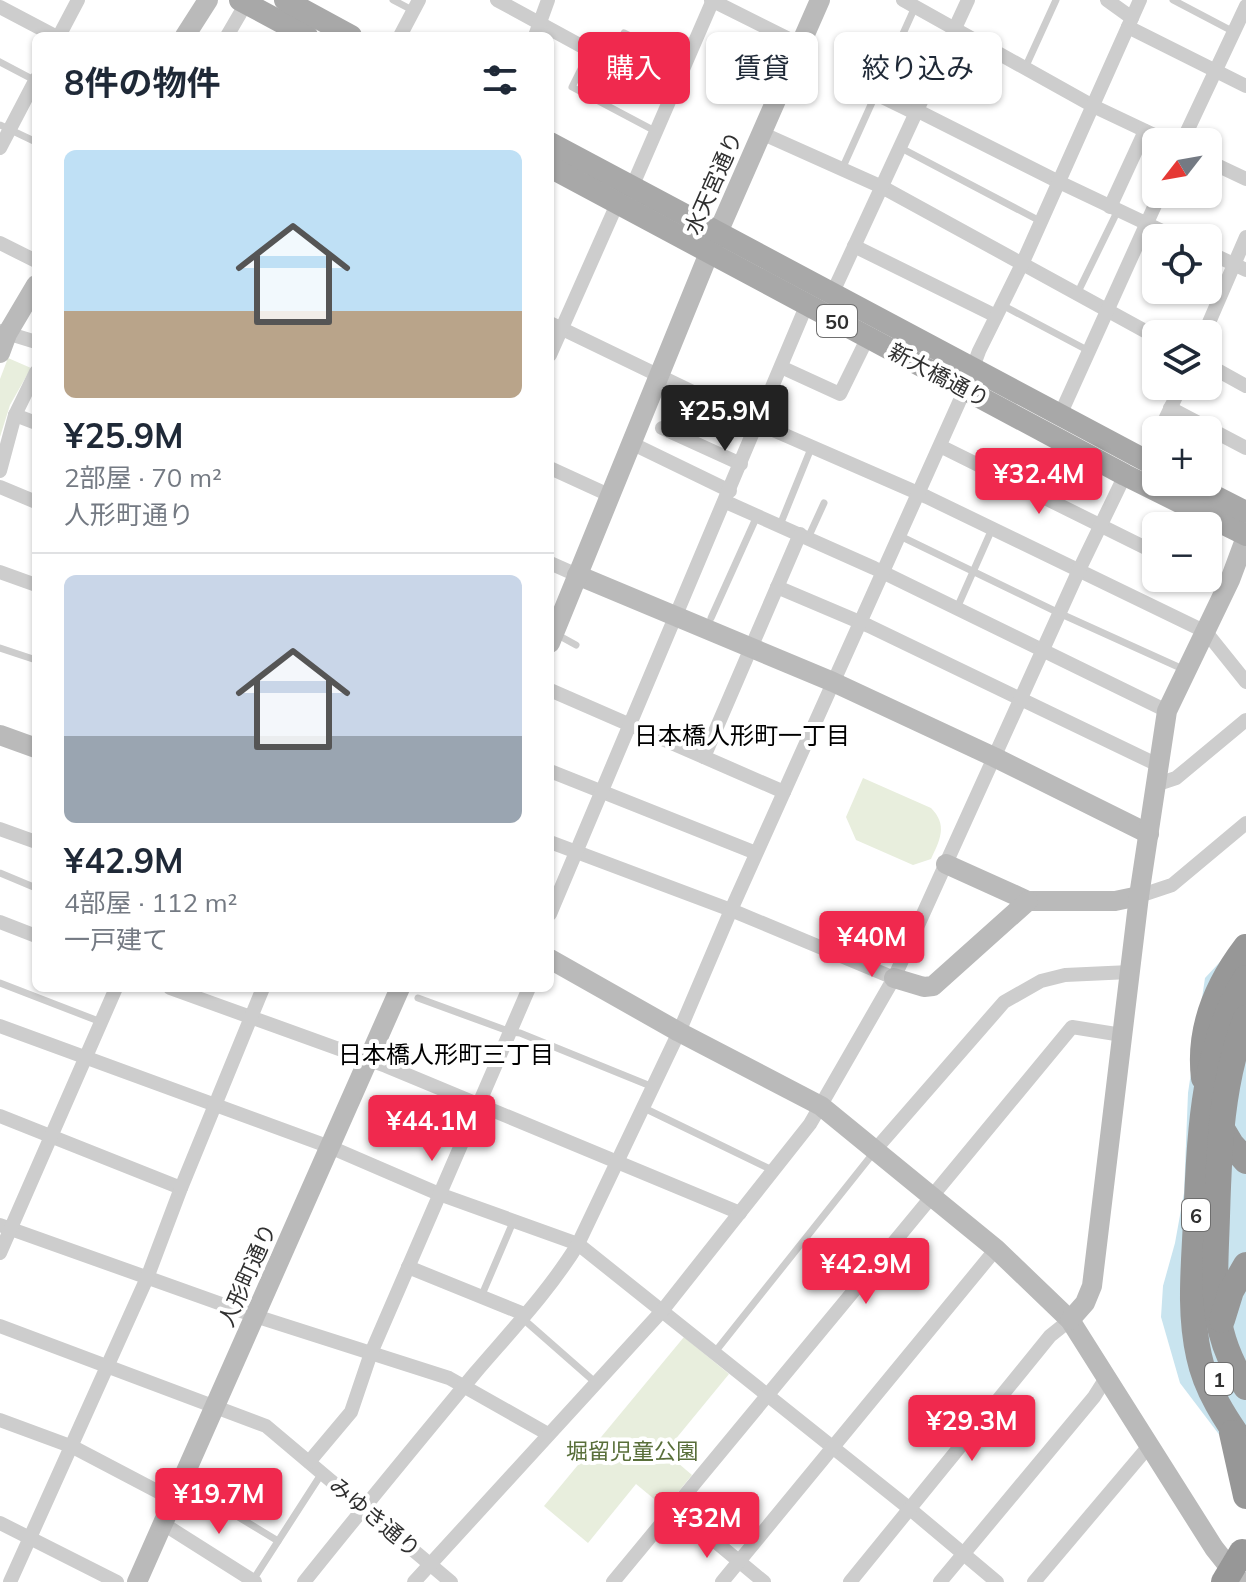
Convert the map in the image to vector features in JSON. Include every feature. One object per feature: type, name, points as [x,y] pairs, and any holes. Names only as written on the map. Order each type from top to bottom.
[{"type":"highway","points":[[1246,947],[1212,1006],[1206,1026],[1203,1068],[1208,1099],[1216,1119],[1246,1161]]},
{"type":"highway","name":"6","points":[[1246,978],[1228,1014],[1207,1084],[1201,1137],[1193,1296],[1196,1338],[1204,1376],[1219,1407],[1246,1448]]},
{"type":"highway","name":"6","points":[[1246,1018],[1231,1066],[1221,1121],[1215,1270],[1221,1332],[1233,1365],[1246,1387]]},
{"type":"highway","name":"1","points":[[1246,1265],[1226,1304],[1218,1360],[1223,1399],[1246,1496]]},
{"type":"highway","name":"1","points":[[1246,1301],[1237,1336],[1235,1360],[1237,1390],[1246,1427]]},
{"type":"main road","points":[[285,0],[344,32]]},
{"type":"main road","points":[[245,1],[300,32]]},
{"type":"main road","name":"新大橋通り","points":[[554,145],[833,292],[1125,475],[1246,536]]},
{"type":"main road","name":"新大橋通り","points":[[554,169],[868,337],[1060,415],[1142,458]]},
{"type":"main road","points":[[1215,496],[1246,512]]},
{"type":"street","points":[[59,32],[78,0]]},
{"type":"street","points":[[188,32],[208,0]]},
{"type":"street","points":[[497,0],[538,29],[548,0]]},
{"type":"street","points":[[690,54],[712,0],[775,32]]},
{"type":"street","name":"水天宮通り","points":[[805,32],[820,0]]},
{"type":"street","points":[[833,292],[968,0]]},
{"type":"street","points":[[1107,0],[1130,23],[1246,86]]},
{"type":"street","points":[[304,1582],[523,1316],[578,1244],[679,1032],[756,853],[1140,0]]},
{"type":"street","points":[[229,32],[245,1]]},
{"type":"street","points":[[910,3],[1093,106],[1142,130]]},
{"type":"street","points":[[402,32],[416,6]]},
{"type":"street","points":[[1189,128],[1240,25],[1246,6]]},
{"type":"street","points":[[0,7],[49,32]]},
{"type":"street","points":[[554,36],[578,46]]},
{"type":"street","points":[[0,148],[5,128],[32,86]]},
{"type":"street","points":[[632,187],[669,104]]},
{"type":"street","name":"水天宮通り","points":[[709,253],[773,104]]},
{"type":"street","points":[[899,104],[1147,224],[1154,208]]},
{"type":"street","points":[[761,133],[882,187],[1142,330]]},
{"type":"street","points":[[1114,208],[1142,138]]},
{"type":"street","points":[[1222,168],[1246,179]]},
{"type":"street","points":[[617,204],[556,326],[757,423],[919,493],[1206,632],[1246,682]]},
{"type":"street","points":[[1060,415],[1142,235]]},
{"type":"street","points":[[1212,320],[1240,267],[1246,237]]},
{"type":"street","points":[[0,243],[32,259]]},
{"type":"street","points":[[854,246],[999,311]]},
{"type":"street","points":[[554,633],[709,253]]},
{"type":"street","points":[[32,291],[2,340],[32,342]]},
{"type":"street","points":[[554,905],[807,304]]},
{"type":"street","points":[[781,367],[840,394],[868,337]]},
{"type":"street","points":[[1222,373],[1246,386]]},
{"type":"street","points":[[0,471],[15,415],[32,380]]},
{"type":"street","points":[[1166,416],[1174,400]]},
{"type":"street","points":[[1170,408],[1246,448]]},
{"type":"street","points":[[15,415],[32,421]]},
{"type":"street","points":[[662,428],[741,464]]},
{"type":"street","points":[[631,443],[728,496],[757,516],[1167,711]]},
{"type":"street","points":[[940,446],[1142,546]]},
{"type":"street","points":[[554,470],[609,495]]},
{"type":"street","points":[[414,1582],[662,1311],[810,1124],[894,978],[1125,475]]},
{"type":"street","points":[[0,487],[32,500]]},
{"type":"street","points":[[704,757],[777,587],[804,536]]},
{"type":"street","points":[[850,1582],[1050,1336],[1085,1303],[1092,1286],[1139,896],[1167,711],[1230,580],[1246,536]]},
{"type":"street","points":[[554,565],[833,682],[1149,834]]},
{"type":"street","points":[[0,572],[32,584]]},
{"type":"street","points":[[1222,579],[1230,580]]},
{"type":"street","points":[[777,587],[1020,700],[1157,775],[1176,778],[1246,720]]},
{"type":"street","points":[[554,692],[784,792]]},
{"type":"street","points":[[0,735],[32,747]]},
{"type":"street","points":[[554,773],[756,853]]},
{"type":"street","points":[[946,864],[1028,901],[1115,901],[1172,885],[1246,823]]},
{"type":"street","points":[[0,829],[32,841]]},
{"type":"street","points":[[554,844],[731,910],[894,978],[924,987],[933,986],[1028,901]]},
{"type":"street","points":[[0,922],[32,934]]},
{"type":"street","points":[[554,961],[679,1032],[821,1106],[996,1249],[1070,1320],[1214,1548],[1236,1570]]},
{"type":"street","points":[[875,1150],[1004,1002],[1041,981],[1065,975],[1130,972]]},
{"type":"street","points":[[0,1253],[5,1226],[52,1136],[114,992]]},
{"type":"street","points":[[180,992],[369,1061],[740,1213]]},
{"type":"street","points":[[10,1582],[147,1278],[261,992]]},
{"type":"street","points":[[309,1462],[351,1412],[371,1353],[527,992]]},
{"type":"street","name":"人形町通り","points":[[137,1582],[369,1061],[409,993]]},
{"type":"street","points":[[0,1026],[330,1147],[439,1194],[578,1244],[997,1582]]},
{"type":"street","points":[[613,1582],[1072,1027],[1122,1035]]},
{"type":"street","points":[[0,1116],[181,1188]]},
{"type":"street","points":[[5,1226],[255,1316],[465,1386],[548,1434]]},
{"type":"street","points":[[722,1582],[996,1249]]},
{"type":"street","points":[[408,1267],[523,1316]]},
{"type":"street","name":"みゆき通り","points":[[0,1326],[266,1426],[451,1582]]},
{"type":"street","points":[[940,1582],[1106,1378]]},
{"type":"street","points":[[0,1420],[176,1490]]},
{"type":"street","points":[[1034,1582],[1149,1446]]},
{"type":"street","points":[[675,1508],[764,1582]]},
{"type":"street","points":[[0,1523],[117,1582]]},
{"type":"street","points":[[162,1523],[254,1581]]},
{"type":"lane","points":[[393,0],[416,6]]},
{"type":"lane","points":[[1025,68],[1056,0]]},
{"type":"lane","points":[[1173,0],[1240,25]]},
{"type":"lane","points":[[899,32],[910,3]]},
{"type":"lane","points":[[0,62],[32,78]]},
{"type":"lane","points":[[578,75],[572,87],[578,90]]},
{"type":"lane","points":[[604,104],[657,132]]},
{"type":"lane","points":[[842,169],[871,104]]},
{"type":"lane","points":[[5,128],[32,140]]},
{"type":"lane","points":[[901,148],[1041,222]]},
{"type":"lane","points":[[1077,294],[1114,208]]},
{"type":"lane","points":[[999,311],[1089,351]]},
{"type":"lane","points":[[780,525],[812,446]]},
{"type":"lane","points":[[804,536],[824,503]]},
{"type":"lane","points":[[711,618],[757,516]]},
{"type":"lane","points":[[956,610],[992,529]]},
{"type":"lane","points":[[900,536],[1187,672]]},
{"type":"lane","points":[[554,639],[576,645]]},
{"type":"lane","points":[[0,648],[32,659]]},
{"type":"lane","points":[[0,873],[32,886]]},
{"type":"lane","points":[[0,983],[101,1022]]},
{"type":"lane","points":[[409,993],[520,1033],[653,1087]]},
{"type":"lane","points":[[644,1108],[772,1170]]},
{"type":"lane","points":[[715,1352],[875,1150]]},
{"type":"lane","points":[[481,1297],[513,1222]]},
{"type":"lane","points":[[523,1316],[596,1383]]},
{"type":"lane","points":[[254,1581],[322,1473]]},
{"type":"lane","points":[[176,1490],[278,1541]]},
{"type":"green space","points":[[8,358],[31,368],[10,405],[0,437],[0,379]]},
{"type":"green space","points":[[863,778],[931,808],[939,820],[941,833],[931,859],[913,865],[856,840],[846,817]]},
{"type":"green space","name":"堀留児童公園","points":[[684,1337],[729,1374],[665,1452],[692,1475],[665,1508],[636,1484],[588,1543],[544,1506]]},
{"type":"water","points":[[1246,934],[1246,1470],[1180,1383],[1161,1317],[1163,1286],[1184,1193],[1188,1093],[1205,978]]},
{"type":"district","name":"日本橋人形町一丁目","points":[[742,735]]},
{"type":"district","name":"日本橋人形町三丁目","points":[[446,1054]]}]
